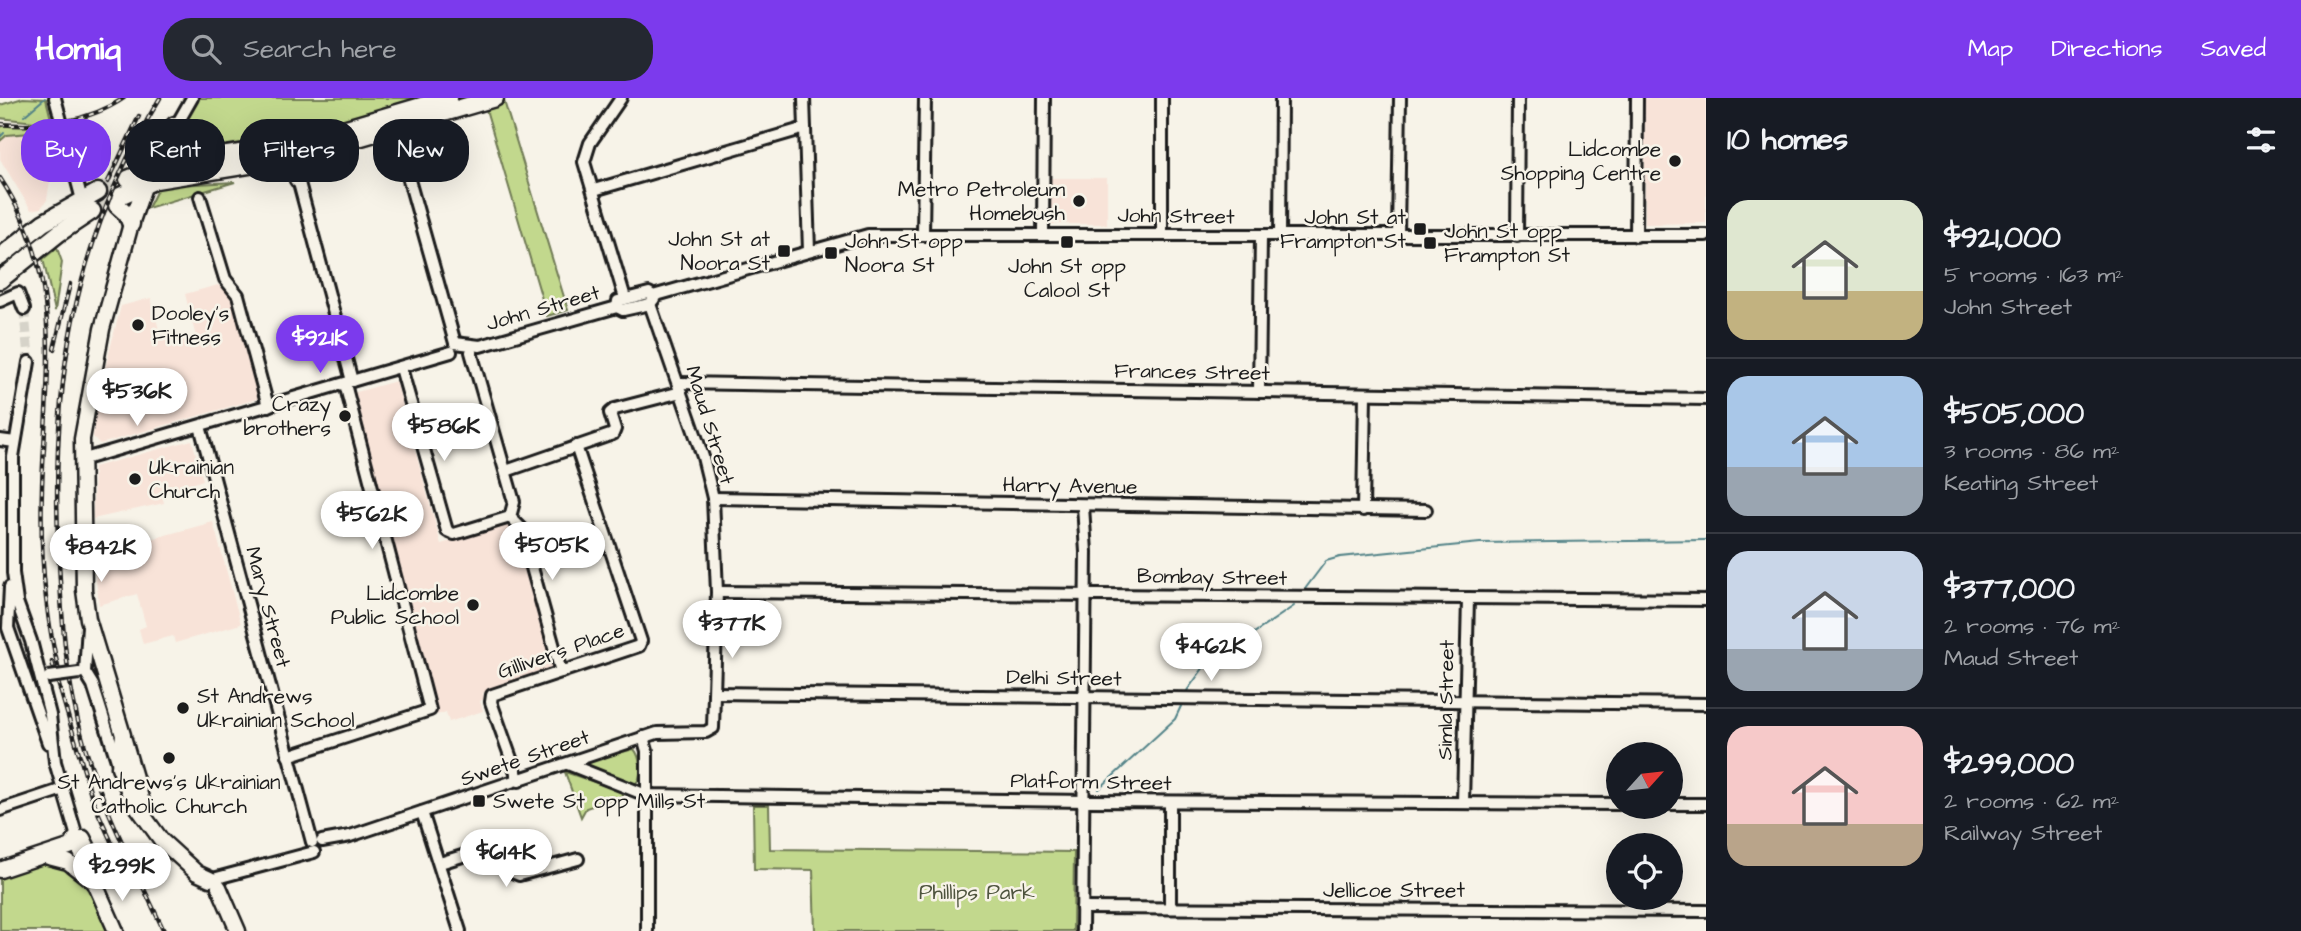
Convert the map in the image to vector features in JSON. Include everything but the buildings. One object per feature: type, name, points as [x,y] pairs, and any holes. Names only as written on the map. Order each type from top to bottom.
[{"type":"highway","points":[[398,119],[449,98]]},
{"type":"highway","points":[[405,119],[495,98]]},
{"type":"highway","points":[[225,156],[285,146],[373,126]]},
{"type":"highway","points":[[131,224],[119,201],[151,182]]},
{"type":"highway","points":[[0,280],[59,233],[98,192]]},
{"type":"highway","points":[[0,257],[43,223],[87,205]]},
{"type":"main road","points":[[145,184],[102,328],[82,460],[84,558],[92,616],[90,623],[147,819]]},
{"type":"main road","points":[[84,558],[107,679]]},
{"type":"main road","points":[[123,736],[120,761],[147,819],[162,841],[213,885],[238,931]]},
{"type":"main road","points":[[0,870],[77,845],[116,931]]},
{"type":"main road","points":[[45,856],[74,865],[97,890]]},
{"type":"street","points":[[55,98],[87,205]]},
{"type":"street","points":[[179,119],[192,98]]},
{"type":"street","points":[[621,98],[586,155],[585,171],[594,190],[621,303]]},
{"type":"street","points":[[804,98],[809,251]]},
{"type":"street","points":[[923,234],[925,98]]},
{"type":"street","points":[[1043,234],[1044,98]]},
{"type":"street","points":[[1162,234],[1163,98]]},
{"type":"street","points":[[1280,236],[1281,98]]},
{"type":"street","points":[[1398,236],[1400,98]]},
{"type":"street","points":[[1517,236],[1518,98]]},
{"type":"street","points":[[1636,236],[1637,98]]},
{"type":"street","points":[[594,190],[805,128]]},
{"type":"street","points":[[288,756],[430,710],[349,382],[295,182]]},
{"type":"street","points":[[408,182],[463,349],[470,358],[506,471],[514,502],[510,517]]},
{"type":"street","points":[[200,197],[225,279],[238,295],[268,406]]},
{"type":"street","name":"John Street","points":[[82,460],[649,293],[652,300],[868,235],[1706,235]]},
{"type":"street","points":[[1258,392],[1261,236]]},
{"type":"street","points":[[0,301],[15,293],[23,303]]},
{"type":"street","name":"Maud Street","points":[[652,300],[708,471],[713,498],[717,592],[713,728]]},
{"type":"street","points":[[29,362],[16,442],[6,622],[63,789],[77,845]]},
{"type":"street","points":[[401,368],[447,531],[454,534],[510,517]]},
{"type":"street","name":"Frances Street","points":[[576,446],[614,432],[610,415],[612,411],[680,388],[1258,392],[1706,399]]},
{"type":"street","points":[[1363,510],[1365,395]]},
{"type":"street","name":"Mary Street","points":[[200,426],[288,756],[317,844]]},
{"type":"street","points":[[0,440],[16,442]]},
{"type":"street","points":[[506,471],[576,446]]},
{"type":"street","name":"Gillivers Place","points":[[519,781],[491,702],[492,695],[639,646],[641,641],[576,446]]},
{"type":"street","name":"Harry Avenue","points":[[713,498],[1426,510]]},
{"type":"street","points":[[1082,931],[1085,595],[1083,506]]},
{"type":"street","points":[[510,517],[521,528],[561,672]]},
{"type":"street","points":[[11,542],[14,586],[23,620],[46,677],[56,768]]},
{"type":"street","points":[[84,558],[81,614],[87,653]]},
{"type":"street","name":"Bombay Street","points":[[717,592],[1706,600]]},
{"type":"street","name":"Simla Street","points":[[1463,803],[1468,599]]},
{"type":"street","points":[[6,622],[17,615],[23,620]]},
{"type":"street","points":[[6,622],[20,626],[31,641]]},
{"type":"street","points":[[90,623],[82,672],[104,718],[120,761]]},
{"type":"street","points":[[46,677],[82,672]]},
{"type":"street","name":"Delhi Street","points":[[715,694],[1706,704]]},
{"type":"street","points":[[36,706],[40,716],[51,723]]},
{"type":"street","name":"Swete Street","points":[[213,885],[233,874],[288,857],[317,844],[519,781],[643,737],[657,733],[706,732],[713,728]]},
{"type":"street","points":[[643,737],[647,751],[647,931]]},
{"type":"street","name":"Platform Street","points":[[568,764],[646,794],[1170,802],[1606,804]]},
{"type":"street","points":[[0,810],[63,789]]},
{"type":"street","points":[[1170,802],[1170,908]]},
{"type":"street","points":[[1684,804],[1706,804]]},
{"type":"street","points":[[422,812],[460,931]]},
{"type":"street","points":[[440,863],[488,848],[495,849],[505,869],[519,875],[578,859]]},
{"type":"street","name":"Jellicoe Street","points":[[1083,908],[1706,911]]},
{"type":"shaded area","name":"Lidcombe Shopping Centre","points":[[1645,98],[1706,98],[1706,223],[1645,224]]},
{"type":"shaded area","points":[[21,134],[21,182],[50,182],[47,200],[41,208],[31,210],[0,159],[0,141],[7,135]]},
{"type":"shaded area","name":"Metro Petroleum Homebush","points":[[1051,178],[1107,178],[1107,224],[1051,224]]},
{"type":"shaded area","points":[[218,285],[234,296],[260,398],[100,444],[93,437],[97,400],[121,306],[151,298],[160,334],[196,337],[185,294]]},
{"type":"shaded area","name":"Lidcombe Public School","points":[[396,381],[441,544],[509,524],[515,527],[554,667],[483,693],[484,699],[480,701],[483,711],[449,722],[446,712],[437,715],[353,393]]},
{"type":"shaded area","points":[[192,440],[203,480],[162,494],[164,503],[93,519],[94,467]]},
{"type":"shaded area","points":[[213,522],[241,624],[175,643],[173,636],[143,644],[139,629],[146,626],[137,594],[99,605],[93,555]]},
{"type":"green space","points":[[23,98],[46,99],[51,119],[0,118],[0,105]]},
{"type":"green space","points":[[199,98],[418,98],[346,119],[239,119],[239,147],[225,150],[225,119],[187,119]]},
{"type":"green space","points":[[504,101],[568,310],[547,316],[485,106]]},
{"type":"green space","points":[[21,126],[21,134],[7,135],[0,141],[0,127]]},
{"type":"green space","points":[[235,182],[148,208],[159,186]]},
{"type":"green space","points":[[57,248],[62,262],[55,311],[43,259]]},
{"type":"green space","points":[[634,749],[640,767],[635,784],[587,766],[591,760]]},
{"type":"green space","points":[[565,772],[624,792],[623,796],[586,808],[581,817]]},
{"type":"green space","name":"Phillips Park","points":[[753,805],[769,805],[770,849],[1074,852],[1073,931],[815,931],[813,870],[754,869]]},
{"type":"green space","points":[[48,860],[71,871],[79,879],[93,898],[109,931],[0,931],[0,875]]},
{"type":"waterway","points":[[24,116],[45,98]]},
{"type":"waterway","points":[[0,137],[4,133]]},
{"type":"waterway","points":[[1305,589],[1326,561],[1340,557],[1480,543],[1706,540]]},
{"type":"waterway","points":[[1186,692],[1204,667],[1294,606]]},
{"type":"waterway","points":[[1099,789],[1175,719],[1182,704]]},
{"type":"tunnel","points":[[98,192],[125,180]]},
{"type":"tunnel","points":[[92,211],[120,196]]},
{"type":"tunnel","points":[[24,309],[29,362]]},
{"type":"railway","points":[[0,124],[64,122],[96,113],[124,98]]},
{"type":"railway","points":[[160,98],[129,154],[105,209],[86,265],[72,322],[63,379],[57,499],[63,630],[77,718],[109,814],[164,931]]},
{"type":"railway","points":[[111,176],[139,116]]},
{"type":"railway","points":[[0,178],[21,215],[35,253],[43,290],[48,366],[42,533],[47,602],[59,671]]},
{"type":"railway","points":[[54,349],[70,284]]},
{"type":"railway","points":[[52,662],[93,801],[124,870]]},
{"type":"place","name":"Lidcombe Shopping Centre","points":[[1675,161]]},
{"type":"place","name":"Metro Petroleum Homebush","points":[[1079,201]]},
{"type":"place","name":"John St at Frampton St","points":[[1420,229]]},
{"type":"place","name":"John St opp Calool St","points":[[1067,242]]},
{"type":"place","name":"John St opp Frampton St","points":[[1430,243]]},
{"type":"place","name":"John St at Noora St","points":[[784,251]]},
{"type":"place","name":"John St opp Noora St","points":[[831,253]]},
{"type":"place","name":"Dooley's Fitness","points":[[138,325]]},
{"type":"place","name":"Crazy brothers","points":[[345,416]]},
{"type":"place","name":"Ukrainian Church","points":[[135,479]]},
{"type":"place","name":"Lidcombe Public School","points":[[473,605]]},
{"type":"place","name":"St Andrews Ukrainian School","points":[[183,708]]},
{"type":"place","name":"St Andrews’s Ukrainian Catholic Church","points":[[169,758]]},
{"type":"place","name":"Swete St opp Mills St","points":[[479,801]]}]
